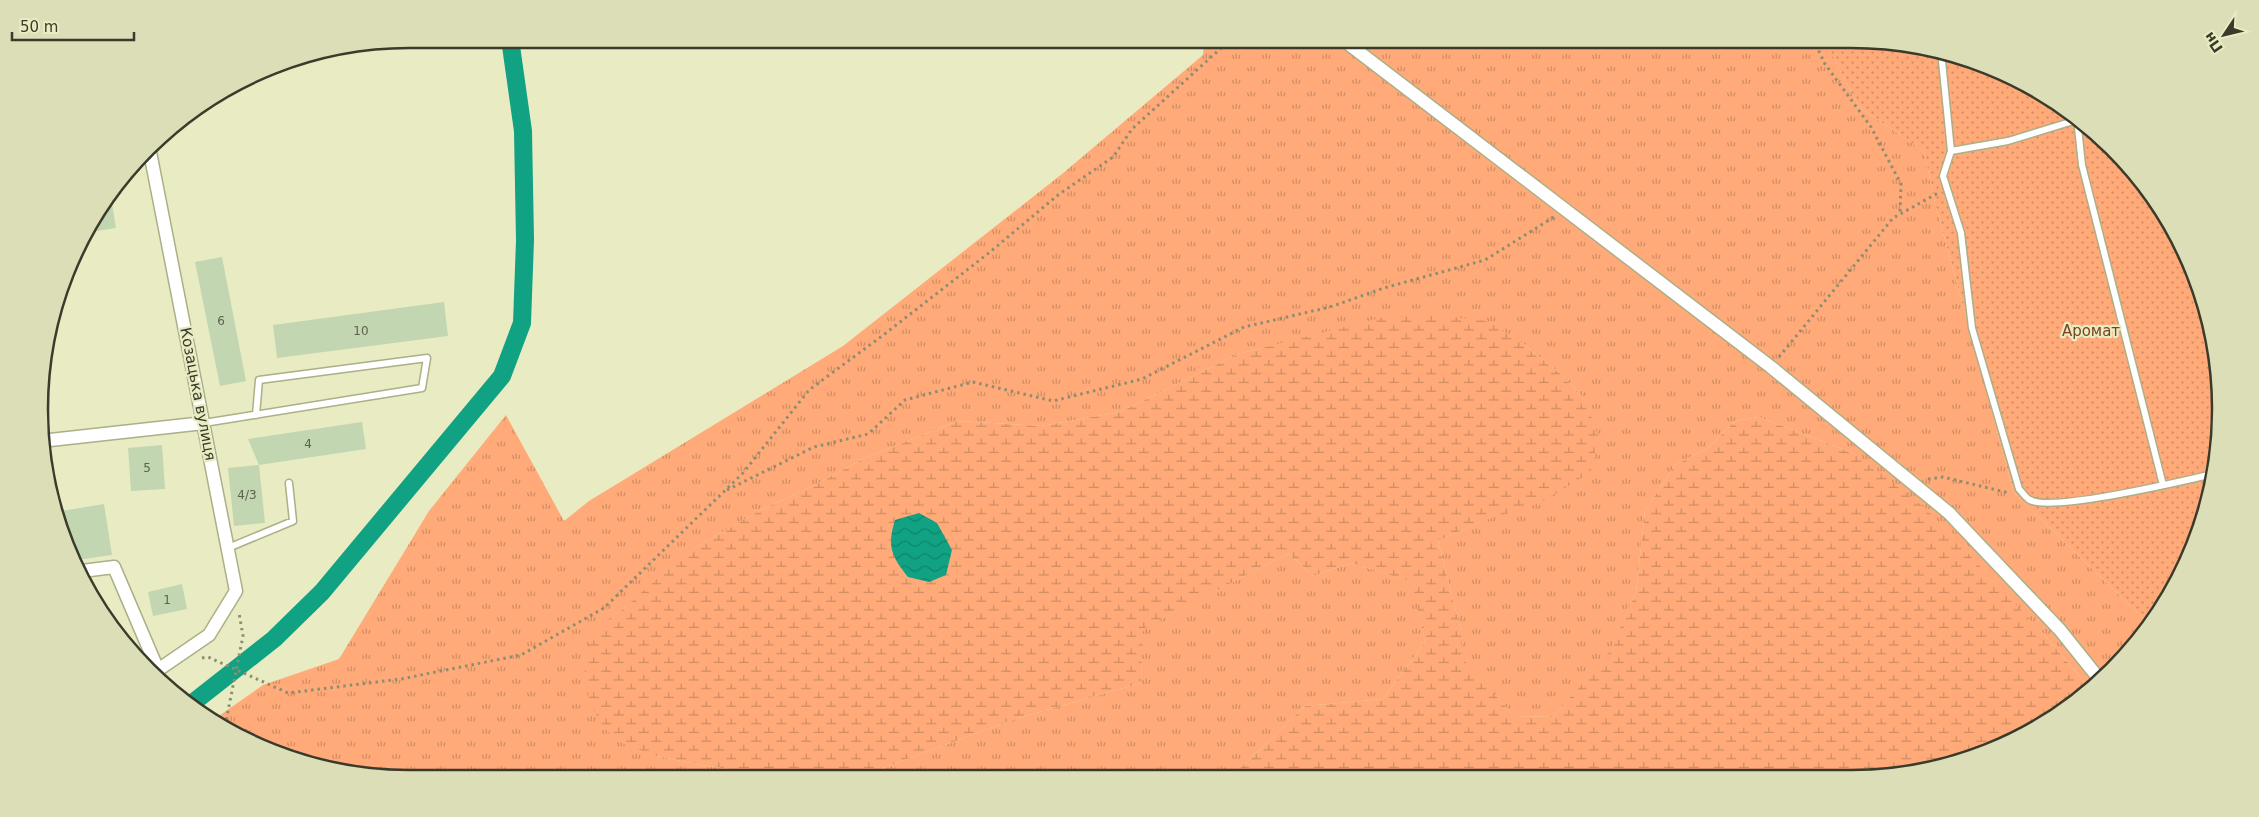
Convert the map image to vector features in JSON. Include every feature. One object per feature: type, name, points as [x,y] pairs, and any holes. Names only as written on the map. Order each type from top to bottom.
[{"type":"street","points":[[1354,48],[1771,368],[1949,513],[2060,630],[2095,674]]},
{"type":"street","name":"Козацька вулиця","points":[[151,155],[236,591]]},
{"type":"street","points":[[49,440],[204,423]]},
{"type":"street","points":[[86,570],[114,567],[151,662]]},
{"type":"street","points":[[159,669],[209,635],[236,591]]},
{"type":"lane","points":[[1942,59],[1951,151],[1943,176],[1961,233],[1972,328],[2019,489],[2031,500],[2045,502],[2122,495],[2205,476]]},
{"type":"lane","points":[[1951,151],[2008,141],[2069,121]]},
{"type":"lane","points":[[2079,129],[2082,165],[2164,485]]},
{"type":"lane","points":[[204,423],[256,415],[422,388],[428,358],[259,380],[256,415]]},
{"type":"lane","points":[[228,548],[293,521],[288,483]]},
{"type":"path","points":[[200,659],[208,657],[288,693],[401,679],[521,655],[604,608],[743,473],[809,390],[990,252],[1058,195],[1113,157],[1132,129],[1220,48]]},
{"type":"path","points":[[1817,48],[1825,64],[1871,127],[1901,184],[1900,214]]},
{"type":"path","points":[[1771,368],[1893,218],[1947,188]]},
{"type":"path","points":[[724,492],[814,446],[868,434],[905,400],[973,382],[1053,401],[1142,379],[1244,327],[1330,307],[1384,288],[1485,260],[1566,210]]},
{"type":"path","points":[[1910,481],[1943,477],[1997,489],[2031,500]]},
{"type":"path","points":[[226,720],[243,636],[236,591]]},
{"type":"green space","points":[[1204,48],[1829,48],[1859,107],[1924,151],[1935,203],[2014,493],[2144,619],[2122,647],[2085,683],[2042,632],[1855,454],[1759,417],[1735,421],[1708,448],[1675,465],[1645,511],[1636,592],[1608,655],[1553,717],[1514,716],[1461,658],[1461,631],[1438,541],[1480,522],[1586,401],[1562,375],[1521,342],[1271,346],[1238,354],[1120,412],[1041,426],[958,421],[867,457],[815,485],[759,511],[695,548],[601,625],[657,756],[736,770],[385,769],[338,763],[292,750],[270,742],[219,716],[263,685],[339,659],[429,511],[506,415],[564,521],[589,501],[843,346],[1062,174],[1203,55]]},
{"type":"green space","name":"Аромат","points":[[1829,48],[1874,48],[1921,54],[1989,75],[2051,108],[2089,137],[2122,170],[2151,208],[2163,228],[2184,270],[2205,338],[2211,385],[2211,432],[2205,479],[2192,525],[2174,568],[2144,619],[2014,493],[1935,203],[1924,151],[1859,107]]},
{"type":"green space","points":[[1445,316],[1487,321],[1521,342],[1562,375],[1586,401],[1598,436],[1591,472],[1540,503],[1480,522],[1438,541],[1461,631],[1462,658],[1514,716],[1553,717],[1608,654],[1636,592],[1645,511],[1675,465],[1708,448],[1735,421],[1759,417],[1855,454],[1925,508],[2042,632],[2085,683],[2051,709],[1989,742],[1921,763],[1874,769],[1238,770],[1305,706],[1383,699],[1425,642],[1412,582],[1351,563],[1313,576],[1289,553],[1143,629],[1141,683],[1012,720],[878,770],[736,770],[657,756],[623,744],[605,729],[591,706],[584,676],[590,642],[601,624],[624,608],[677,561],[695,548],[759,511],[815,485],[867,457],[958,421],[1041,426],[1120,412],[1238,354],[1384,317]]},
{"type":"green space","points":[[1289,553],[1313,576],[1351,563],[1413,582],[1425,642],[1383,699],[1305,706],[1238,770],[878,770],[1012,720],[1141,683],[1142,629]]},
{"type":"water","points":[[919,513],[937,523],[952,550],[946,575],[929,582],[908,577],[894,557],[891,544],[895,520]]},
{"type":"building","points":[[112,203],[116,228],[97,231],[96,227]]},
{"type":"building","points":[[222,257],[246,381],[220,386],[195,262]]},
{"type":"building","points":[[444,302],[448,336],[277,358],[273,325]]},
{"type":"building","points":[[362,422],[366,449],[259,465],[248,439]]},
{"type":"building","points":[[162,445],[165,489],[131,491],[128,448]]},
{"type":"building","points":[[259,465],[265,523],[234,526],[228,468]]},
{"type":"building","points":[[104,504],[112,555],[81,559],[63,511]]},
{"type":"building","points":[[182,584],[187,609],[153,616],[148,592]]},
{"type":"waterway","points":[[196,700],[274,639],[322,592],[502,376],[522,323],[525,240],[523,131],[511,48]]}]
